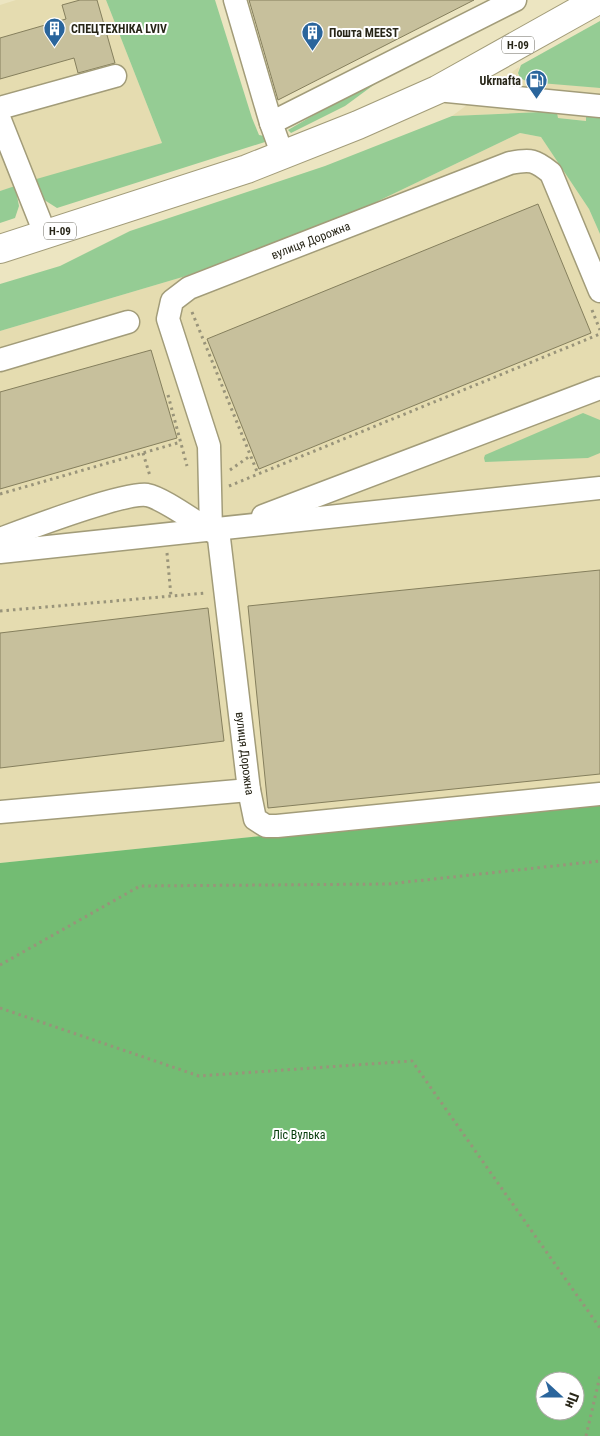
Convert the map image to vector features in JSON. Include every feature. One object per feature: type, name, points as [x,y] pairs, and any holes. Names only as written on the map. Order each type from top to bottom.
[{"type":"main road","name":"Н-09","points":[[0,249],[46,236],[283,156],[437,90],[595,1]]},
{"type":"lane","points":[[235,0],[271,123],[283,156]]},
{"type":"lane","points":[[271,123],[515,0]]},
{"type":"lane","points":[[0,108],[115,76]]},
{"type":"lane","points":[[437,90],[600,106]]},
{"type":"lane","points":[[0,120],[4,124],[46,236]]},
{"type":"lane","name":"вулиця Дорожна","points":[[0,812],[249,790],[210,446],[168,320],[172,301],[189,288],[510,163],[525,160],[537,162],[551,173],[594,298]]},
{"type":"lane","points":[[0,360],[128,322]]},
{"type":"lane","points":[[0,539],[122,498],[147,495],[220,530],[600,388]]},
{"type":"lane","points":[[0,552],[600,488]]},
{"type":"lane","points":[[249,790],[255,819],[266,826],[600,794]]},
{"type":"path","points":[[594,298],[600,330]]},
{"type":"path","points":[[189,304],[258,474]]},
{"type":"path","points":[[226,480],[224,488],[600,334]]},
{"type":"path","points":[[168,394],[188,468]]},
{"type":"path","points":[[0,494],[181,442]]},
{"type":"path","points":[[144,453],[152,482]]},
{"type":"path","points":[[229,471],[250,456]]},
{"type":"path","points":[[167,553],[171,596]]},
{"type":"path","points":[[0,611],[210,592]]},
{"type":"path","points":[[0,965],[140,886],[388,884],[600,861]]},
{"type":"path","points":[[0,1008],[199,1076],[412,1061],[600,1328]]},
{"type":"path","points":[[586,1436],[600,1376]]},
{"type":"shaded area","points":[[16,0],[106,0],[162,143],[0,191],[0,5]]},
{"type":"shaded area","name":"Ukrnafta","points":[[519,67],[518,75],[525,81],[600,88],[600,117],[587,114],[587,121],[558,118],[541,112],[452,116]]},
{"type":"shaded area","points":[[520,133],[541,137],[589,209],[600,234],[600,801],[0,863],[0,331],[186,276],[347,216]]},
{"type":"green space","points":[[106,0],[215,0],[252,118],[259,135],[264,136],[265,142],[57,208],[38,196],[33,180],[162,143]]},
{"type":"green space","points":[[600,21],[600,88],[528,82],[520,78],[518,73],[521,65]]},
{"type":"green space","points":[[379,81],[345,106],[291,133],[288,130],[369,83]]},
{"type":"green space","points":[[557,113],[558,118],[586,121],[586,114],[600,117],[600,234],[589,209],[541,137],[520,133],[347,216],[186,276],[0,331],[0,284],[60,266],[130,231],[325,166],[452,116]]},
{"type":"green space","points":[[15,186],[19,206],[15,218],[0,223],[0,191]]},
{"type":"green space","points":[[583,413],[600,420],[600,453],[588,458],[485,462],[485,455]]},
{"type":"green space","name":"Ліс Вулька","points":[[600,801],[600,1436],[0,1436],[0,863]]},
{"type":"building","name":"СПЕЦТЕХНІКА LVIV","points":[[80,0],[97,0],[115,63],[78,73],[74,58],[0,79],[0,38],[66,19],[62,5]]},
{"type":"building","name":"Пошта MEEST","points":[[249,0],[474,0],[278,100]]},
{"type":"building","points":[[538,204],[591,333],[259,469],[207,339]]},
{"type":"building","points":[[151,350],[177,438],[0,489],[0,392]]},
{"type":"building","points":[[600,570],[600,774],[268,808],[248,606]]},
{"type":"building","points":[[208,608],[224,741],[0,768],[0,633]]},
{"type":"place","name":"СПЕЦТЕХНІКА LVIV","points":[[55,48]]},
{"type":"place","name":"Пошта MEEST","points":[[313,52]]},
{"type":"place","name":"Ukrnafta","points":[[537,100]]}]
